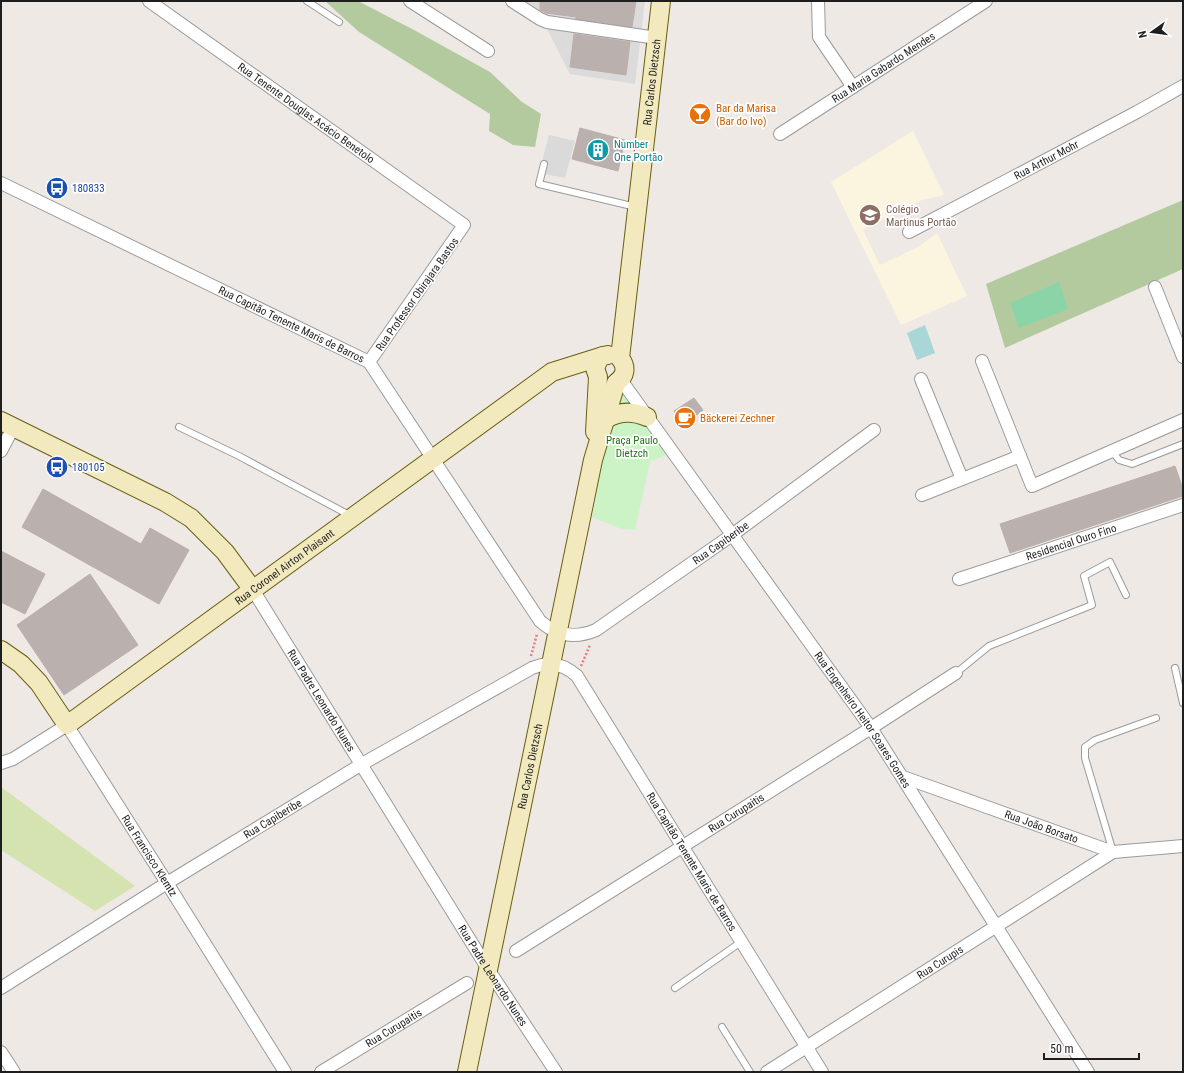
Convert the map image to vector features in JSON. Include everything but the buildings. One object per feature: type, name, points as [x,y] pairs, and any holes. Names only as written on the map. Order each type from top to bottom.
[{"type":"street","name":"Rua Tenente Douglas Acácio Benetolo","points":[[149,1],[464,225]]},
{"type":"street","points":[[410,1],[488,51]]},
{"type":"street","points":[[512,1],[537,18],[547,22],[657,38]]},
{"type":"street","name":"Rua Carlos Dietzsch","points":[[593,460],[598,377],[596,373],[596,363],[610,356],[628,282],[662,1]]},
{"type":"street","points":[[818,1],[819,37],[852,87]]},
{"type":"street","name":"Rua Maria Gabardo Mendes","points":[[780,134],[986,1]]},
{"type":"street","name":"Rua Arthur Mohr","points":[[909,232],[1137,112],[1183,86]]},
{"type":"street","name":"Rua Capitão Tenente Maris de Barros","points":[[1,182],[369,362],[540,621],[548,628],[558,633]]},
{"type":"street","name":"Rua Professor Obirajara Bastos","points":[[369,362],[464,225]]},
{"type":"street","points":[[1155,287],[1183,357]]},
{"type":"street","name":"Rua Carlos Dietzsch","points":[[467,1072],[593,460],[618,381],[625,371],[625,366],[610,356]]},
{"type":"street","name":"Rua Coronel Airton Plaisant","points":[[1,763],[13,759],[67,725],[552,372],[610,356]]},
{"type":"street","points":[[982,361],[1032,486],[1183,420]]},
{"type":"street","points":[[566,367],[598,377],[606,384],[618,381]]},
{"type":"street","points":[[921,379],[962,480]]},
{"type":"street","name":"Rua Engenheiro Heitor Soares Gomes","points":[[618,381],[647,417],[872,728],[1088,1072]]},
{"type":"street","points":[[606,419],[614,415],[624,413],[638,414],[647,417]]},
{"type":"street","points":[[1,451],[7,425]]},
{"type":"street","name":"Rua Padre Leonardo Nunes","points":[[7,425],[165,502],[191,518],[225,552],[253,590],[488,969],[556,1072]]},
{"type":"street","name":"Rua Capiberibe","points":[[558,633],[573,636],[596,630],[732,535],[874,430]]},
{"type":"street","points":[[922,495],[1020,456]]},
{"type":"street","name":"Residencial Ouro Fino","points":[[959,579],[1183,505]]},
{"type":"street","name":"Rua Francisco Klemtz","points":[[1,650],[21,664],[38,683],[67,725],[285,1072]]},
{"type":"street","name":"Rua Capitão Tenente Maris de Barros","points":[[551,664],[567,668],[578,676],[822,1072]]},
{"type":"street","name":"Rua Capiberibe","points":[[1,988],[167,883],[362,764],[538,666],[551,664]]},
{"type":"street","name":"Rua Curupaitis","points":[[516,951],[872,728],[956,673]]},
{"type":"street","name":"Rua João Borsato","points":[[903,777],[1113,852],[1183,846]]},
{"type":"street","name":"Rua Curupis","points":[[767,1072],[1113,852]]},
{"type":"street","name":"Rua Curupaitis","points":[[321,1072],[466,983]]},
{"type":"street","points":[[1,1052],[14,1072]]},
{"type":"lane","points":[[306,1],[339,22]]},
{"type":"lane","points":[[544,164],[539,184],[638,207]]},
{"type":"lane","points":[[179,427],[239,456],[353,517]]},
{"type":"lane","points":[[1112,451],[1119,460],[1132,464],[1183,444]]},
{"type":"lane","points":[[956,673],[989,646],[1092,605],[1084,576],[1110,562],[1126,595]]},
{"type":"lane","points":[[1175,668],[1183,703]]},
{"type":"lane","points":[[1113,852],[1085,758],[1085,747],[1095,740],[1156,718]]},
{"type":"lane","points":[[675,988],[741,942]]},
{"type":"lane","points":[[722,1026],[750,1072]]},
{"type":"path","points":[[527,672],[540,621]]},
{"type":"path","points":[[578,676],[596,630]]},
{"type":"shaded area","points":[[514,1],[645,1],[635,84],[570,74],[542,19]]},
{"type":"shaded area","name":"Colégio Martinus Portão","points":[[913,131],[944,195],[922,200],[863,230],[880,265],[920,246],[937,233],[967,296],[901,325],[831,182]]},
{"type":"shaded area","points":[[549,135],[575,141],[565,178],[539,173]]},
{"type":"green space","points":[[325,1],[358,1],[490,72],[522,102],[541,114],[535,147],[513,145],[489,131],[490,114],[359,32]]},
{"type":"green space","points":[[1183,200],[1183,269],[1005,348],[986,284]]},
{"type":"green space","points":[[1059,282],[1068,309],[1019,328],[1010,303]]},
{"type":"green space","name":"Praça Paulo Dietzch","points":[[618,385],[668,454],[650,462],[635,530],[624,530],[592,517]]},
{"type":"green space","points":[[1,787],[135,886],[95,911],[1,850]]},
{"type":"water","points":[[925,325],[935,353],[917,360],[907,333]]},
{"type":"place","name":"Bar da Marisa (Bar do Ivo)","points":[[700,114]]},
{"type":"place","name":"Number One Portão","points":[[598,150]]},
{"type":"place","name":"180833","points":[[57,188]]},
{"type":"place","name":"Colégio Martinus Portão","points":[[870,215]]},
{"type":"place","name":"Bäckerei Zechner","points":[[685,418]]},
{"type":"place","name":"180105","points":[[57,467]]}]
